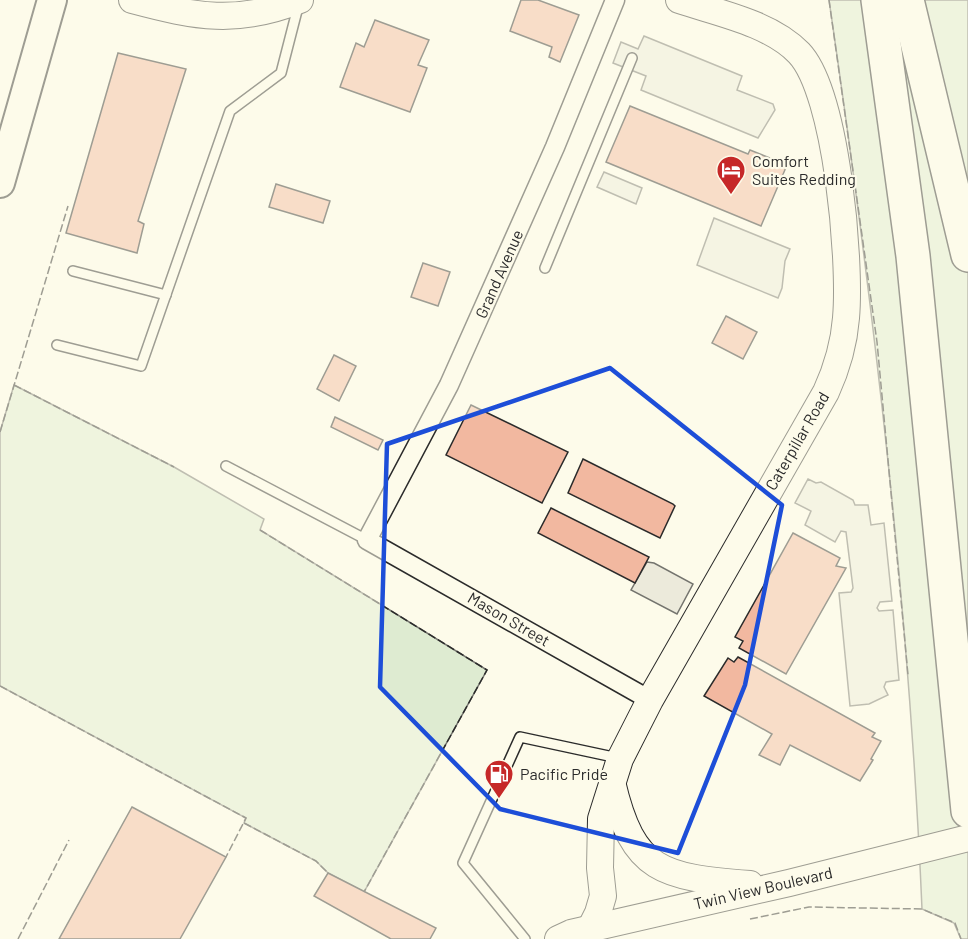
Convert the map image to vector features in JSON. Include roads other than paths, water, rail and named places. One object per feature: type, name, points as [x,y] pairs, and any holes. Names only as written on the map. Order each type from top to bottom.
[{"type":"highway","points":[[878,0],[913,256],[968,811]]},
{"type":"highway","points":[[907,0],[968,255]]},
{"type":"main road","points":[[0,183],[52,0]]},
{"type":"street","points":[[132,0],[217,18],[244,16],[300,0]]},
{"type":"street","name":"Grand Avenue","points":[[367,540],[449,386],[555,147],[615,0]]},
{"type":"street","name":"Caterpillar Road","points":[[590,929],[603,896],[600,868],[601,819],[616,770],[651,700],[830,383],[842,349],[848,292],[829,124],[813,71],[788,43],[742,22],[679,0]]},
{"type":"street","name":"Mason Street","points":[[367,540],[651,700]]},
{"type":"street","points":[[616,770],[627,831],[637,849],[651,863],[683,875],[712,881],[789,883]]},
{"type":"street","name":"Twin View Boulevard","points":[[558,939],[590,929],[789,883],[968,838]]},
{"type":"lane","points":[[57,345],[141,366],[230,111],[281,73],[300,0]]},
{"type":"lane","points":[[546,268],[632,58]]},
{"type":"lane","points":[[73,271],[166,295]]},
{"type":"lane","points":[[226,466],[367,540]]},
{"type":"lane","points":[[525,939],[463,863],[520,737],[616,770]]},
{"type":"place","name":"Comfort Suites Redding","points":[[731,196]]},
{"type":"place","name":"Pacific Pride","points":[[499,800]]}]
